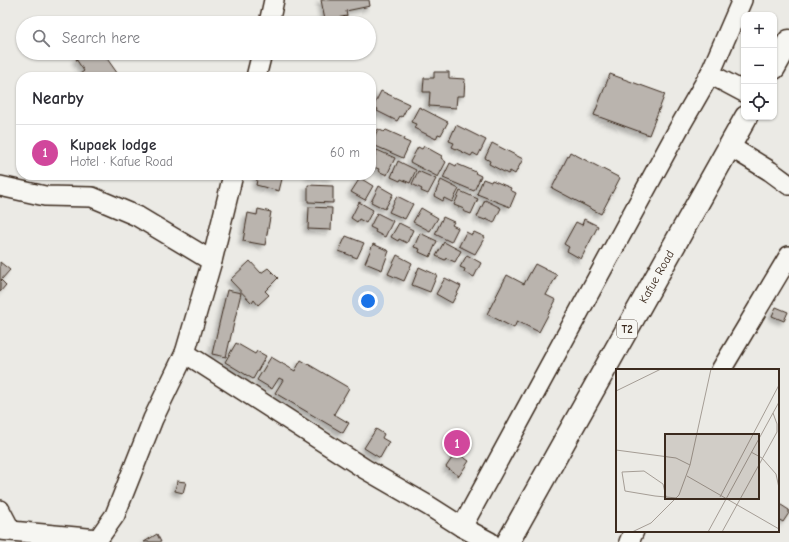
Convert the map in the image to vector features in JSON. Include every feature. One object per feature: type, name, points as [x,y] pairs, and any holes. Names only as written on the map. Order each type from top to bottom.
[{"type":"highway","points":[[777,63],[789,41]]},
{"type":"highway","name":"Kafue Road","points":[[508,542],[744,120]]},
{"type":"street","points":[[271,16],[274,0]]},
{"type":"street","points":[[462,527],[667,149],[710,74],[742,0]]},
{"type":"street","points":[[257,72],[260,60]]},
{"type":"street","points":[[710,74],[741,90]]},
{"type":"street","points":[[729,146],[770,171],[789,185]]},
{"type":"street","points":[[0,510],[5,530],[97,541],[115,515],[153,419],[185,352],[212,261],[232,180]]},
{"type":"street","points":[[0,186],[45,196],[92,197],[137,216],[212,261]]},
{"type":"street","points":[[722,369],[789,256]]},
{"type":"street","points":[[185,352],[365,470],[490,542]]},
{"type":"street","points":[[629,542],[634,532]]},
{"type":"building","points":[[321,0],[369,0],[370,6],[346,11],[347,16],[324,16]]},
{"type":"building","points":[[77,60],[108,60],[116,72],[83,72],[84,71]]},
{"type":"building","points":[[434,72],[449,72],[449,78],[465,79],[464,96],[457,96],[456,108],[429,106],[430,92],[423,92],[424,78],[434,78]]},
{"type":"building","points":[[610,74],[665,94],[649,135],[594,115]]},
{"type":"building","points":[[381,91],[409,104],[402,117],[400,116],[397,121],[377,111],[376,101]]},
{"type":"building","points":[[419,107],[448,122],[441,135],[438,134],[436,139],[414,128],[416,124],[411,122]]},
{"type":"building","points":[[456,125],[486,140],[478,156],[473,153],[471,156],[452,147],[454,143],[449,141]]},
{"type":"building","points":[[378,129],[384,132],[386,130],[404,138],[403,140],[410,143],[403,158],[376,146],[376,133]]},
{"type":"building","points":[[492,143],[523,159],[515,174],[510,171],[508,174],[489,164],[490,161],[485,158]]},
{"type":"building","points":[[424,146],[442,156],[441,158],[446,162],[438,177],[410,162],[418,147],[422,149]]},
{"type":"building","points":[[377,150],[395,158],[387,175],[378,171],[379,169],[376,168]]},
{"type":"building","points":[[570,152],[620,178],[601,214],[552,188]]},
{"type":"building","points":[[398,161],[416,170],[410,183],[391,177]]},
{"type":"building","points":[[450,163],[456,166],[457,164],[476,172],[475,173],[481,176],[474,191],[443,178]]},
{"type":"building","points":[[418,171],[436,179],[428,194],[412,184]]},
{"type":"building","points":[[483,179],[491,182],[492,180],[511,188],[510,190],[516,193],[510,207],[477,194]]},
{"type":"building","points":[[257,180],[282,180],[279,191],[256,185]]},
{"type":"building","points":[[359,180],[363,180],[373,186],[365,200],[351,192]]},
{"type":"building","points":[[441,180],[459,189],[452,202],[444,198],[443,201],[434,196]]},
{"type":"building","points":[[308,185],[333,186],[333,203],[308,202]]},
{"type":"building","points":[[379,186],[393,194],[385,209],[371,202]]},
{"type":"building","points":[[460,191],[478,199],[471,214],[454,205]]},
{"type":"building","points":[[397,196],[413,204],[405,219],[389,212]]},
{"type":"building","points":[[485,200],[501,208],[494,223],[477,217]]},
{"type":"building","points":[[359,202],[373,210],[366,223],[359,219],[357,222],[351,218]]},
{"type":"building","points":[[309,207],[332,208],[331,230],[308,229]]},
{"type":"building","points":[[421,208],[438,218],[430,231],[413,222]]},
{"type":"building","points":[[258,209],[271,212],[265,245],[243,241],[248,213],[257,215]]},
{"type":"building","points":[[377,213],[393,221],[385,237],[375,232],[376,230],[370,227]]},
{"type":"building","points":[[443,217],[454,222],[452,225],[458,228],[451,242],[435,234]]},
{"type":"building","points":[[584,219],[598,226],[581,259],[567,251],[569,247],[564,244],[576,222],[582,225]]},
{"type":"building","points":[[399,223],[413,230],[407,243],[399,239],[398,241],[391,237]]},
{"type":"building","points":[[466,232],[472,235],[474,232],[485,237],[475,254],[459,246]]},
{"type":"building","points":[[420,233],[437,241],[430,257],[419,252],[420,249],[414,247]]},
{"type":"building","points":[[346,236],[364,243],[357,258],[339,251]]},
{"type":"building","points":[[444,242],[461,251],[455,262],[436,256]]},
{"type":"building","points":[[373,244],[389,251],[382,270],[365,263]]},
{"type":"building","points":[[397,255],[412,263],[404,281],[388,274]]},
{"type":"building","points":[[467,255],[481,263],[474,277],[464,272],[465,269],[460,267]]},
{"type":"building","points":[[250,261],[261,273],[268,268],[278,278],[265,291],[269,295],[258,305],[254,300],[252,303],[230,280]]},
{"type":"building","points":[[0,262],[10,270],[1,280],[6,285],[0,292]]},
{"type":"building","points":[[535,264],[557,275],[546,295],[556,300],[539,332],[517,321],[514,328],[487,314],[507,275],[524,284]]},
{"type":"building","points":[[419,267],[437,275],[430,292],[412,285]]},
{"type":"building","points":[[445,278],[461,286],[452,303],[436,294]]},
{"type":"building","points":[[227,290],[241,293],[226,357],[212,354]]},
{"type":"building","points":[[776,307],[788,312],[784,321],[772,316]]},
{"type":"building","points":[[236,343],[255,354],[257,351],[266,356],[253,379],[225,362]]},
{"type":"building","points":[[271,357],[295,371],[301,360],[349,388],[334,414],[349,423],[343,433],[275,393],[283,380],[279,378],[272,389],[257,380]]},
{"type":"building","points":[[376,429],[384,434],[382,438],[389,442],[380,458],[364,448]]},
{"type":"building","points":[[456,452],[469,461],[459,476],[446,467]]},
{"type":"building","points":[[177,481],[186,482],[183,493],[175,491]]},
{"type":"building","points":[[779,504],[789,510],[789,513],[783,522],[779,520]]},
{"type":"building","points":[[157,534],[161,542],[144,542]]},
{"type":"place","name":"Kupaek lodge","points":[[457,443]]}]
